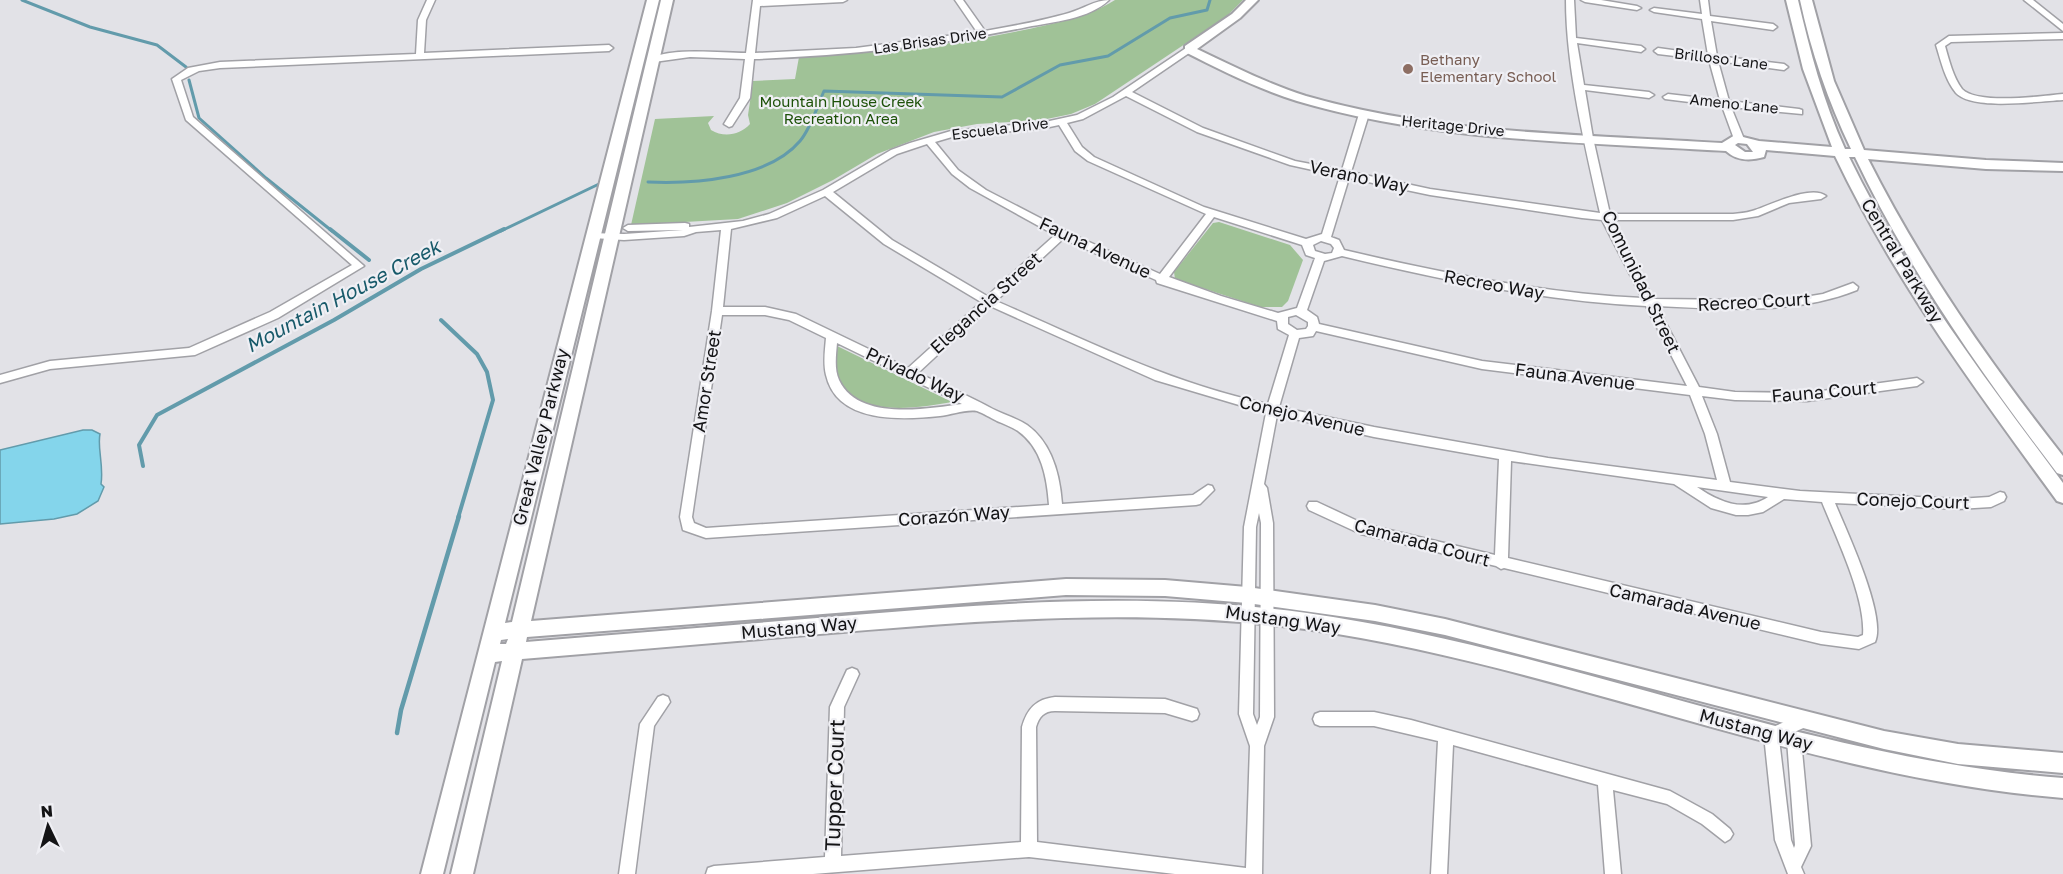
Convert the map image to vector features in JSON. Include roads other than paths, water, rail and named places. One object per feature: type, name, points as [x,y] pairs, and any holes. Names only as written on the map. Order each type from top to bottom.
[{"type":"main road","name":"Great Valley Parkway","points":[[462,874],[612,234],[648,54],[653,0]]},
{"type":"main road","name":"Great Valley Parkway","points":[[432,874],[593,235],[648,54],[667,0]]},
{"type":"main road","name":"Escuela Drive","points":[[1189,49],[1236,16],[1252,0]]},
{"type":"main road","name":"Central Parkway","points":[[1792,0],[1803,53],[1843,154],[1886,240],[1931,313],[1988,397],[2063,496]]},
{"type":"main road","name":"Central Parkway","points":[[1806,0],[1819,55],[1842,117],[1887,213],[1950,314],[2007,397],[2063,468]]},
{"type":"main road","name":"Heritage Drive","points":[[1189,49],[1279,90],[1364,114],[1451,129],[1587,138],[1734,143],[1746,157],[1756,156],[1759,149],[1843,154],[1925,165],[1934,162],[2063,167]]},
{"type":"main road","name":"Mustang Way","points":[[492,632],[1066,587],[1165,588],[1404,639],[1908,768],[2022,785],[2063,788]]},
{"type":"main road","name":"Mustang Way","points":[[486,654],[1018,609],[1256,606],[1375,613],[1445,627],[1884,740],[1958,754],[2063,763]]},
{"type":"street","points":[[420,57],[422,17],[431,0]]},
{"type":"street","points":[[729,124],[745,98],[757,2],[843,0]]},
{"type":"street","points":[[960,0],[983,34]]},
{"type":"street","name":"Comunidad Street","points":[[1570,0],[1572,40],[1587,138],[1606,217],[1653,304],[1695,393],[1711,434],[1725,486]]},
{"type":"street","points":[[1585,0],[1637,8]]},
{"type":"street","points":[[1704,0],[1713,58],[1734,143]]},
{"type":"street","points":[[2028,0],[2063,28]]},
{"type":"street","name":"Las Brisas Drive","points":[[648,54],[668,63],[750,56],[842,52],[983,34],[1065,17],[1101,1]]},
{"type":"street","points":[[1654,10],[1773,27]]},
{"type":"street","points":[[2063,36],[1944,40],[1940,45],[1954,81],[1966,96],[1981,100],[2063,97]]},
{"type":"street","points":[[1572,40],[1641,49]]},
{"type":"street","points":[[0,379],[50,365],[191,352],[274,315],[359,266],[189,118],[176,79],[185,72],[197,67],[220,65],[609,48]]},
{"type":"street","name":"Escuela Drive","points":[[593,235],[612,234],[624,237],[684,233],[695,229],[726,226],[773,216],[826,192],[894,152],[972,131],[1062,122],[1099,108],[1189,49]]},
{"type":"street","name":"Brilloso Lane","points":[[1658,51],[1784,67]]},
{"type":"street","points":[[1580,87],[1649,95]]},
{"type":"street","name":"Verano Way","points":[[1125,92],[1200,130],[1293,164],[1430,192],[1606,217],[1733,218],[1754,214],[1786,200],[1821,196]]},
{"type":"street","name":"Ameno Lane","points":[[1668,97],[1799,112]]},
{"type":"street","points":[[1326,237],[1364,114]]},
{"type":"street","points":[[1062,122],[1078,149],[1091,159],[1212,213],[1307,243]]},
{"type":"street","name":"Fauna Avenue","points":[[929,141],[956,172],[981,191],[1062,234],[1161,280],[1218,301],[1281,318]]},
{"type":"street","name":"Conejo Avenue","points":[[826,192],[888,242],[987,301],[1159,377],[1272,410],[1374,432],[1505,456],[1677,480],[1826,497]]},
{"type":"street","points":[[1161,280],[1212,213]]},
{"type":"street","name":"Amor Street","points":[[696,530],[688,526],[686,517],[717,311],[726,226]]},
{"type":"street","name":"Elegancia Street","points":[[910,373],[1062,234]]},
{"type":"street","points":[[1326,237],[1335,242],[1339,252],[1329,258],[1320,258],[1310,253],[1307,243],[1312,238],[1326,237]]},
{"type":"street","name":"Recreo Way","points":[[1339,252],[1495,286],[1580,299],[1653,304]]},
{"type":"street","points":[[1301,312],[1320,258]]},
{"type":"street","name":"Recreo Court","points":[[1653,304],[1795,303],[1835,295],[1852,287]]},
{"type":"street","name":"Privado Way","points":[[717,311],[777,312],[1016,424],[1035,439],[1054,476],[1056,509]]},
{"type":"street","points":[[1301,312],[1313,320],[1314,327],[1305,334],[1295,334],[1282,326],[1281,318],[1287,313],[1301,312]]},
{"type":"street","name":"Fauna Avenue","points":[[1314,327],[1482,365],[1695,393]]},
{"type":"street","points":[[1257,746],[1246,714],[1256,606],[1267,523],[1260,480],[1272,410],[1295,334]]},
{"type":"street","points":[[832,336],[831,374],[838,391],[857,406],[900,414],[980,406]]},
{"type":"street","name":"Fauna Court","points":[[1695,393],[1770,398],[1807,397],[1917,382]]},
{"type":"street","points":[[1501,564],[1505,456]]},
{"type":"street","points":[[1677,480],[1705,500],[1736,510],[1759,508],[1783,493]]},
{"type":"street","name":"Corazón Way","points":[[696,530],[706,533],[1196,500],[1208,490]]},
{"type":"street","name":"Camarada Avenue","points":[[1501,564],[1841,643],[1859,643],[1870,638],[1873,630],[1867,606],[1826,497]]},
{"type":"street","name":"Conejo Court","points":[[1826,497],[1958,504],[1991,502],[2000,497]]},
{"type":"street","name":"Camarada Court","points":[[1312,506],[1361,530],[1501,564]]},
{"type":"street","points":[[1254,874],[1257,746],[1267,717],[1256,606]]},
{"type":"street","name":"Tupper Court","points":[[833,864],[837,707],[852,674]]},
{"type":"street","points":[[627,874],[647,724],[663,702]]},
{"type":"street","points":[[1029,849],[1029,727],[1031,717],[1040,708],[1055,704],[1165,706],[1192,714]]},
{"type":"street","points":[[1320,718],[1374,719],[1446,736],[1670,798],[1707,819],[1725,834]]},
{"type":"street","points":[[1795,869],[1783,840],[1772,735],[1805,720]]},
{"type":"street","points":[[1439,874],[1446,736]]},
{"type":"street","points":[[1794,740],[1803,846],[1795,869]]},
{"type":"street","points":[[1605,780],[1613,874]]},
{"type":"street","points":[[714,874],[1029,849],[1242,874]]},
{"type":"water","points":[[83,430],[92,430],[100,434],[101,484],[104,487],[98,501],[77,514],[54,519],[0,524],[0,450]]},
{"type":"waterway","points":[[22,0],[90,27],[157,45],[186,67]]},
{"type":"waterway","name":"Mountain House Creek","points":[[648,182],[708,180],[750,171],[769,164],[786,154],[804,136],[824,91],[1002,97],[1060,65],[1108,56],[1170,18],[1207,10],[1210,0]]},
{"type":"waterway","points":[[189,80],[199,118],[266,178],[332,231]]},
{"type":"waterway","name":"Mountain House Creek","points":[[501,231],[599,184]]},
{"type":"waterway","points":[[330,229],[369,260]]},
{"type":"waterway","name":"Mountain House Creek","points":[[143,466],[139,445],[157,415],[334,320],[421,269],[504,229]]},
{"type":"waterway","points":[[441,320],[477,354],[487,372],[493,400],[458,518]]},
{"type":"waterway","points":[[397,733],[401,710],[459,516]]},
{"type":"place","name":"Bethany Elementary School","points":[[1408,69]]},
{"type":"park label","name":"Mountain House Creek Recreation Area","points":[[841,110]]}]
